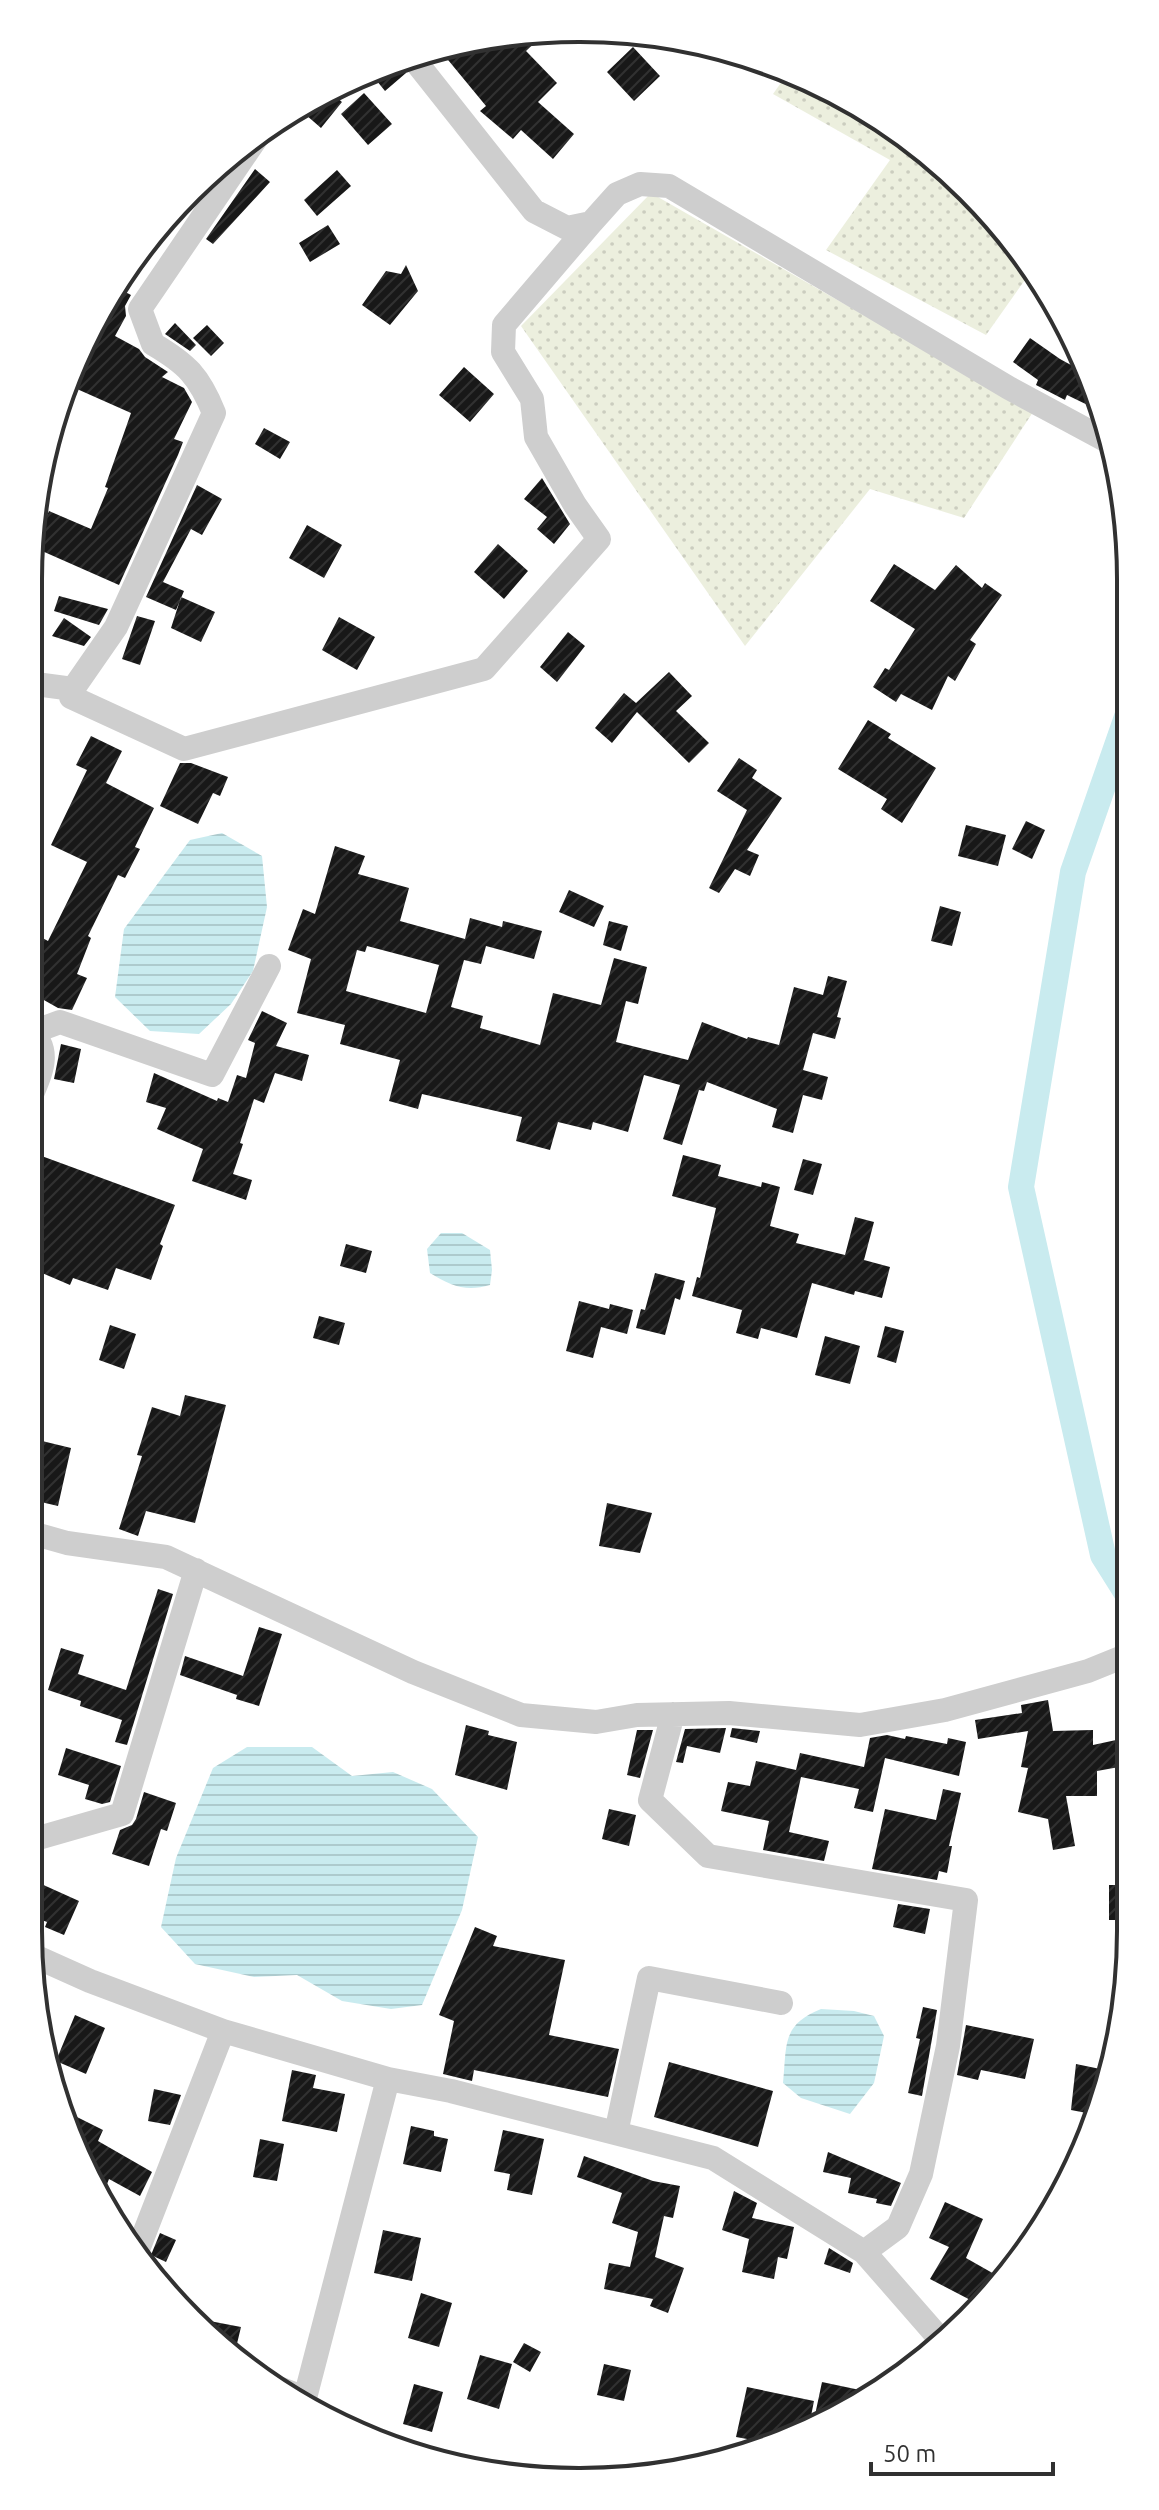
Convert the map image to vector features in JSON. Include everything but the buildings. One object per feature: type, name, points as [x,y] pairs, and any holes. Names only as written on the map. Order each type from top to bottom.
[{"type":"street","points":[[420,67],[534,211],[567,228],[591,223]]},
{"type":"street","points":[[42,685],[73,689],[109,638],[159,537],[214,413],[202,383],[175,357],[153,344],[140,309],[239,163]]},
{"type":"street","points":[[71,697],[184,749],[484,669],[599,539],[536,437],[532,399],[503,352],[504,325],[617,194],[640,184],[669,186],[1009,388],[1098,436]]},
{"type":"street","points":[[42,1027],[60,1022],[212,1075],[269,966]]},
{"type":"street","points":[[42,1536],[67,1543],[166,1557],[413,1672],[521,1715],[596,1722],[637,1715],[729,1713],[860,1725],[945,1710],[1088,1671],[1117,1659]]},
{"type":"street","points":[[42,1837],[122,1814],[196,1570]]},
{"type":"street","points":[[673,1714],[650,1800],[708,1856],[966,1900],[948,2046],[921,2174],[898,2227],[864,2252]]},
{"type":"street","points":[[43,1960],[223,2031],[388,2079],[451,2091],[713,2158],[864,2252],[935,2334]]},
{"type":"street","points":[[616,2133],[649,1978],[781,2003]]},
{"type":"street","points":[[141,2241],[223,2031]]},
{"type":"street","points":[[306,2393],[388,2079]]},
{"type":"green space","points":[[782,82],[848,114],[934,175],[984,225],[1025,280],[986,335],[826,250],[890,160],[773,94]]},
{"type":"green space","points":[[651,193],[1033,412],[964,518],[870,489],[745,646],[521,326]]},
{"type":"water","points":[[222,833],[262,856],[267,907],[253,971],[231,1004],[199,1034],[150,1031],[115,997],[124,929],[190,840]]},
{"type":"water","points":[[441,1233],[462,1233],[490,1250],[490,1285],[473,1288],[459,1286],[430,1273],[427,1249]]},
{"type":"water","points":[[247,1747],[312,1747],[352,1776],[393,1772],[432,1789],[478,1837],[462,1910],[422,2005],[391,2009],[342,2001],[297,1975],[254,1977],[195,1964],[161,1927],[176,1858],[213,1768]]},
{"type":"water","points":[[821,2009],[874,2016],[884,2036],[874,2083],[850,2114],[801,2098],[783,2083],[786,2047],[792,2029],[808,2015]]},
{"type":"waterway","points":[[1117,746],[1073,872],[1021,1187],[1103,1555],[1117,1577]]}]
